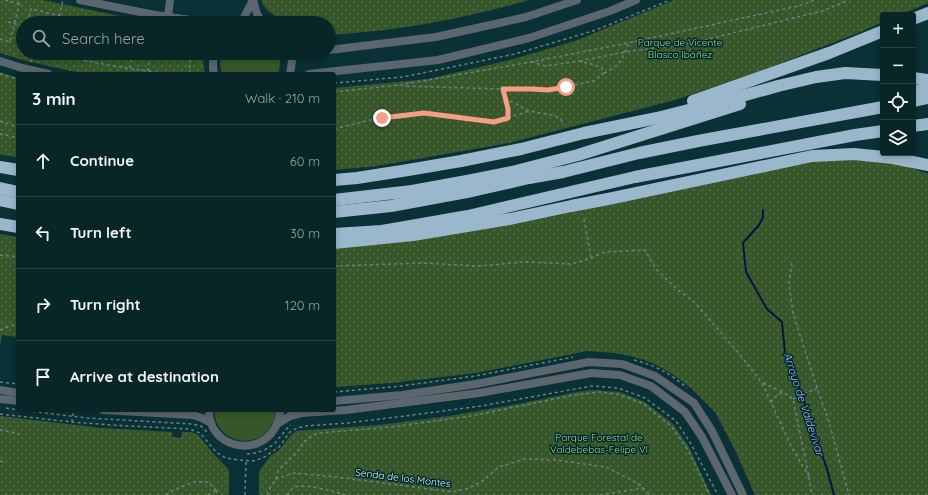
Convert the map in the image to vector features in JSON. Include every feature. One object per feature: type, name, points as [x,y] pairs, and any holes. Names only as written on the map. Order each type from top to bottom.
[{"type":"highway","points":[[916,18],[928,12]]},
{"type":"highway","points":[[916,22],[928,19]]},
{"type":"highway","points":[[584,133],[706,97],[829,53],[880,33]]},
{"type":"highway","points":[[336,180],[357,178],[461,161],[664,116],[816,77],[845,73],[880,75]]},
{"type":"highway","points":[[336,200],[412,191],[512,172],[578,155],[717,112],[790,87],[835,78],[866,74]]},
{"type":"highway","points":[[916,78],[928,80]]},
{"type":"highway","points":[[916,92],[928,90]]},
{"type":"highway","points":[[916,100],[928,98]]},
{"type":"highway","points":[[772,127],[835,108],[880,99]]},
{"type":"highway","points":[[336,212],[391,206],[472,191],[563,172],[639,153],[880,108]]},
{"type":"highway","points":[[916,126],[928,124]]},
{"type":"highway","points":[[336,234],[382,231],[468,216],[635,177],[880,131]]},
{"type":"highway","points":[[336,243],[413,235],[510,218],[812,156],[854,154],[893,158],[928,165]]},
{"type":"highway","points":[[0,167],[16,170]]},
{"type":"highway","points":[[0,188],[16,192]]},
{"type":"highway","points":[[0,200],[16,204]]},
{"type":"highway","points":[[0,224],[16,227]]},
{"type":"street","points":[[80,0],[106,3],[162,16]]},
{"type":"street","points":[[168,16],[170,0]]},
{"type":"street","points":[[245,16],[253,0]]},
{"type":"street","points":[[253,0],[258,16]]},
{"type":"street","points":[[336,49],[436,37],[526,17],[577,0]]},
{"type":"street","points":[[327,72],[438,60],[529,38],[610,11],[636,0]]},
{"type":"street","points":[[212,60],[214,72]]},
{"type":"street","points":[[290,72],[292,60]]},
{"type":"street","points":[[0,61],[38,72]]},
{"type":"street","points":[[336,400],[402,395],[476,384],[589,362],[622,364],[655,376],[694,403],[712,431],[743,495]]},
{"type":"street","points":[[336,411],[479,394],[591,373],[620,375],[651,386],[686,412],[702,437],[732,495]]},
{"type":"street","points":[[0,390],[16,392]]},
{"type":"street","points":[[0,398],[16,401]]},
{"type":"street","points":[[133,412],[193,416],[202,418],[211,423]]},
{"type":"street","points":[[209,412],[211,423],[216,432],[224,440],[233,444],[244,446],[254,445],[264,440],[272,433],[277,424],[280,412]]},
{"type":"street","points":[[277,424],[290,416],[317,412]]},
{"type":"path","points":[[5,0],[20,4]]},
{"type":"path","points":[[17,16],[20,0]]},
{"type":"path","points":[[29,16],[31,9],[60,16],[63,0]]},
{"type":"path","points":[[336,92],[399,86],[531,62],[628,43],[798,6],[815,0]]},
{"type":"path","points":[[531,62],[544,66],[580,61],[625,52],[692,43],[822,11],[848,0]]},
{"type":"path","points":[[0,39],[10,42],[16,19]]},
{"type":"path","points":[[8,22],[15,23]]},
{"type":"path","points":[[399,86],[548,90],[594,81],[619,64],[624,56],[628,43]]},
{"type":"path","points":[[29,70],[32,60]]},
{"type":"path","points":[[83,60],[156,72]]},
{"type":"path","points":[[130,68],[131,60]]},
{"type":"path","points":[[189,72],[191,60]]},
{"type":"path","points":[[580,61],[601,67],[604,73]]},
{"type":"path","points":[[148,71],[149,62]]},
{"type":"path","points":[[0,74],[16,78]]},
{"type":"path","points":[[503,89],[508,109],[508,118]]},
{"type":"path","points":[[505,98],[529,111],[553,115],[561,119],[563,124]]},
{"type":"path","points":[[336,129],[382,118],[424,113],[494,122],[529,111]]},
{"type":"path","points":[[0,121],[16,126]]},
{"type":"path","points":[[0,134],[16,138]]},
{"type":"path","points":[[584,219],[591,258]]},
{"type":"path","points":[[336,266],[422,263],[478,266],[524,262],[572,264],[606,252],[645,250],[656,269],[678,290],[694,302],[737,351],[762,383],[791,446],[809,477]]},
{"type":"path","points":[[0,255],[16,257]]},
{"type":"path","points":[[792,263],[789,284],[793,313],[829,422],[848,495]]},
{"type":"path","points":[[0,330],[16,324]]},
{"type":"path","points":[[336,392],[401,386],[474,376],[574,356]]},
{"type":"path","points":[[631,359],[656,366],[675,379],[690,392]]},
{"type":"path","points":[[0,382],[16,384]]},
{"type":"path","points":[[762,383],[783,392],[793,400],[812,495]]},
{"type":"path","points":[[0,414],[72,422],[194,430],[200,433],[217,453],[222,456],[226,458],[253,461],[263,458],[279,447],[290,432],[305,426],[354,422],[481,406],[592,386],[618,388],[645,398],[676,421],[691,444],[718,495]]},
{"type":"path","points":[[793,400],[817,388]]},
{"type":"path","points":[[267,495],[276,479],[278,471],[300,449],[304,442],[318,433],[391,427],[471,416],[569,396],[598,392],[617,394],[644,404],[672,427],[688,450],[710,495]]},
{"type":"path","points":[[771,402],[777,395],[783,392]]},
{"type":"path","points":[[6,408],[16,410]]},
{"type":"path","points":[[72,422],[73,413]]},
{"type":"path","points":[[185,420],[185,429]]},
{"type":"path","points":[[0,430],[20,434]]},
{"type":"path","name":"Senda de los Montes","points":[[276,479],[294,473],[452,492],[469,488],[481,482],[499,467],[525,459],[556,460],[606,467],[639,484],[650,495]]},
{"type":"path","points":[[245,495],[246,461]]},
{"type":"path","points":[[166,495],[194,482],[208,482],[216,490],[217,495]]},
{"type":"path","points":[[287,495],[294,488],[303,486],[346,495]]},
{"type":"path","points":[[600,495],[643,488]]},
{"type":"path","points":[[208,495],[216,490]]},
{"type":"green space","points":[[0,0],[43,0],[120,16],[16,16],[16,58],[0,53]]},
{"type":"green space","points":[[261,0],[529,0],[480,13],[430,23],[380,31],[336,34],[336,16],[275,16],[268,11]]},
{"type":"green space","name":"Parque de Vicente Blasco Ibáñez","points":[[674,0],[928,0],[928,3],[907,12],[880,12],[880,23],[858,33],[768,68],[675,100],[509,143],[377,166],[336,170],[336,88],[428,79],[510,60],[575,41]]},
{"type":"green space","points":[[23,60],[203,60],[205,72],[76,72]]},
{"type":"green space","points":[[221,60],[280,60],[278,72],[222,72]]},
{"type":"green space","points":[[0,72],[16,77],[16,158],[0,154]]},
{"type":"green space","points":[[819,160],[854,160],[898,163],[928,174],[928,495],[755,495],[735,450],[715,412],[690,387],[669,372],[650,362],[631,356],[587,351],[476,373],[391,383],[336,387],[336,247]]},
{"type":"green space","points":[[0,234],[16,237],[16,337],[2,335],[0,347]]},
{"type":"green space","name":"Parque Forestal de Valdebebas-Felipe VI","points":[[593,390],[620,392],[645,402],[673,424],[689,447],[711,495],[259,495],[259,472],[270,456],[278,451],[296,431],[378,425],[449,416]]},
{"type":"green space","points":[[214,412],[276,412],[274,419],[268,430],[260,437],[250,440],[240,440],[231,437],[222,431],[216,422]]},
{"type":"green space","points":[[0,416],[101,428],[172,432],[172,437],[181,438],[182,432],[191,432],[198,435],[229,470],[229,495],[0,495]]},
{"type":"waterway","name":"Arroyo de Valdevivar","points":[[763,210],[763,217],[759,225],[743,243],[746,272],[767,309],[782,322],[785,353],[799,387],[827,469],[834,495]]},
{"type":"route","points":[[382,118],[424,113],[494,122],[508,118],[508,109],[503,89],[515,88],[548,90],[566,87]]}]
